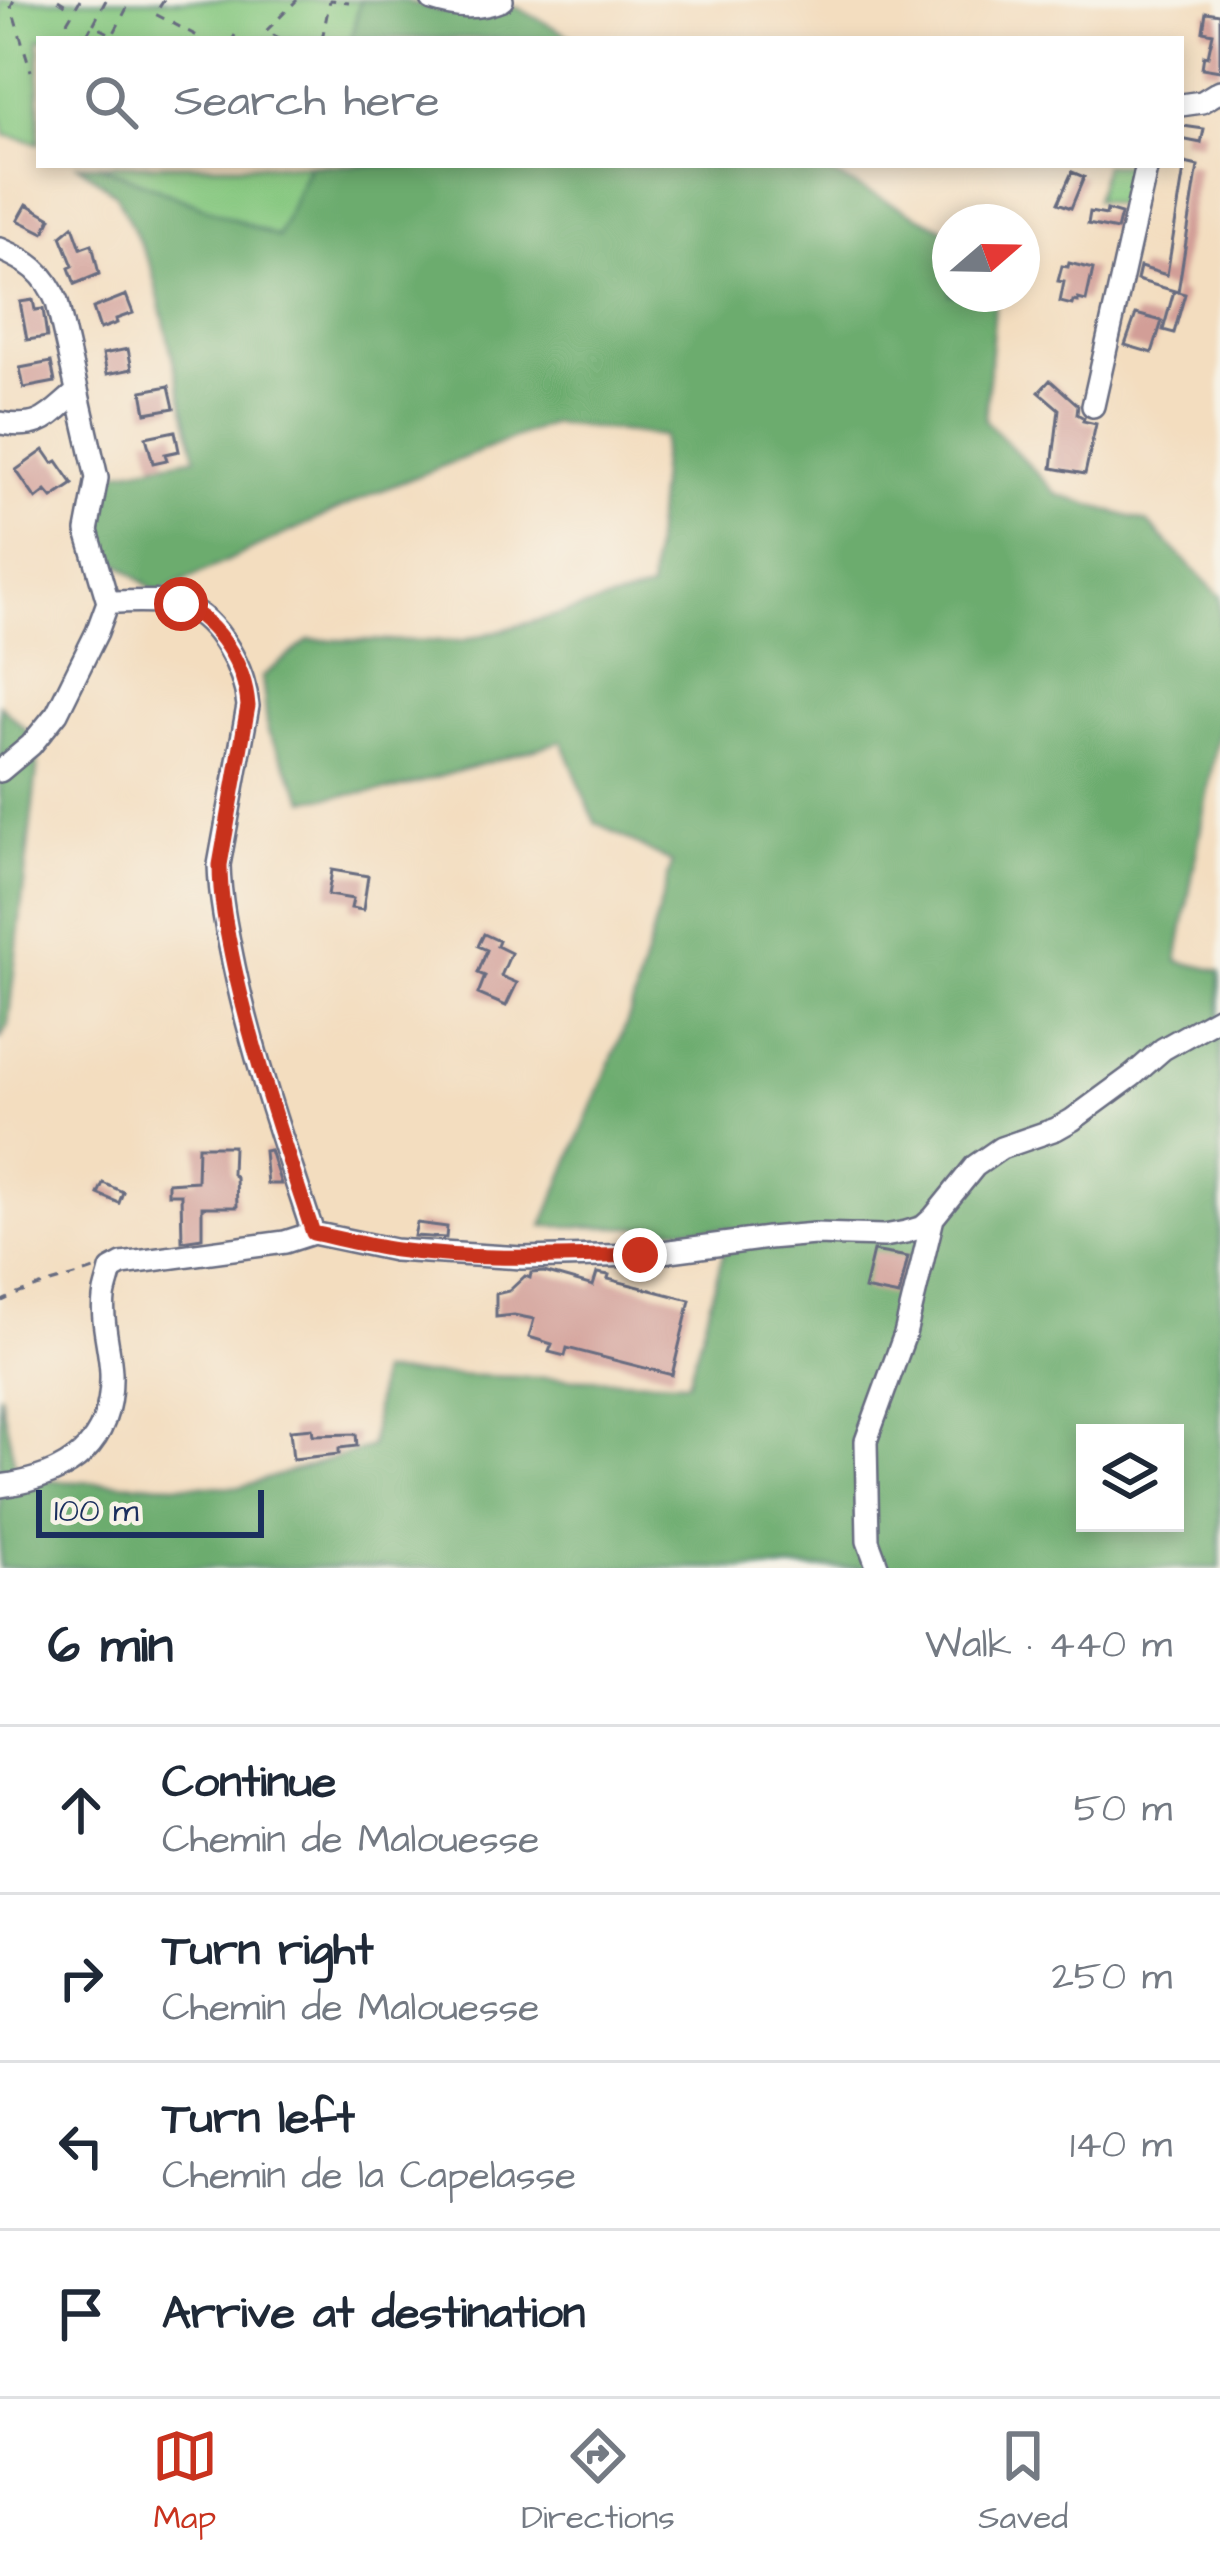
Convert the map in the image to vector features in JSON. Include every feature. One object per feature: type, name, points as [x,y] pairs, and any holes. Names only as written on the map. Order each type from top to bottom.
[{"type":"street","points":[[432,0],[455,7],[502,0]]},
{"type":"street","points":[[1184,105],[1202,102],[1220,91]]},
{"type":"street","points":[[1093,406],[1147,168]]},
{"type":"street","points":[[0,249],[37,268],[57,302],[97,478],[87,531],[108,602],[98,632],[56,713],[31,745],[0,771]]},
{"type":"street","points":[[0,423],[22,427],[39,423],[77,392]]},
{"type":"street","points":[[108,602],[181,604],[200,614],[218,634],[246,683],[248,706],[220,865],[220,890],[242,1002],[313,1233]]},
{"type":"street","points":[[0,1486],[55,1471],[80,1458],[101,1433],[111,1376],[104,1299],[111,1270],[122,1264],[285,1242],[313,1233],[394,1250],[522,1258],[640,1255],[815,1234],[884,1236],[923,1227],[974,1166],[1001,1148],[1072,1120],[1162,1049],[1220,1017]]},
{"type":"street","points":[[878,1568],[868,1541],[866,1441],[904,1334],[933,1218]]},
{"type":"path","points":[[14,0],[11,6],[31,71]]},
{"type":"path","points":[[58,0],[74,10]]},
{"type":"path","points":[[66,36],[64,27],[80,0]]},
{"type":"path","points":[[86,36],[106,0]]},
{"type":"path","points":[[92,25],[113,35],[131,0]]},
{"type":"path","points":[[164,0],[155,14],[197,36]]},
{"type":"path","points":[[275,36],[266,31],[297,0]]},
{"type":"path","points":[[323,36],[330,0],[349,2]]},
{"type":"path","points":[[0,1302],[53,1279],[122,1264]]},
{"type":"green space","points":[[0,0],[360,0],[352,36],[36,36],[36,142],[5,135],[0,115]]},
{"type":"green space","points":[[360,0],[401,0],[468,13],[516,7],[569,36],[352,36]]},
{"type":"green space","points":[[82,168],[106,168],[278,237],[308,168],[819,168],[932,223],[932,312],[994,312],[985,420],[1058,495],[1147,522],[1220,596],[1220,722],[1177,961],[1220,971],[1220,1568],[0,1568],[0,1393],[18,1480],[240,1487],[371,1447],[379,1373],[688,1382],[730,1229],[543,1226],[629,1017],[672,863],[595,822],[562,741],[397,789],[305,800],[268,732],[262,677],[309,640],[461,641],[650,590],[663,436],[552,423],[377,492],[157,593],[91,542],[105,474],[196,457],[151,266],[116,194]]},
{"type":"green space","points":[[106,168],[308,168],[279,238]]},
{"type":"green space","points":[[1103,168],[1139,168],[1130,207],[1095,200]]},
{"type":"green space","points":[[0,705],[40,743],[8,1025],[0,1040]]},
{"type":"building","points":[[1206,12],[1220,14],[1220,71],[1202,68],[1213,33],[1203,31]]},
{"type":"building","points":[[1184,126],[1204,129],[1201,143],[1184,140]]},
{"type":"building","points":[[1185,163],[1198,166],[1178,292],[1137,280],[1140,267],[1167,275]]},
{"type":"building","points":[[1072,172],[1084,177],[1071,208],[1058,203]]},
{"type":"building","points":[[27,204],[51,218],[44,233],[18,220]]},
{"type":"building","points":[[1107,210],[1121,214],[1117,230],[1088,224],[1090,212],[1106,215]]},
{"type":"building","points":[[73,226],[81,248],[92,244],[99,274],[75,284],[61,236]]},
{"type":"building","points":[[1069,263],[1093,269],[1086,301],[1078,299],[1072,305],[1060,302],[1064,282],[1058,281],[1062,266]]},
{"type":"building","points":[[1174,291],[1185,294],[1174,333],[1163,330]]},
{"type":"building","points":[[126,295],[133,313],[100,329],[93,308]]},
{"type":"building","points":[[33,300],[35,310],[43,309],[47,337],[27,340],[20,302]]},
{"type":"building","points":[[1136,314],[1162,321],[1152,353],[1125,345]]},
{"type":"building","points":[[128,349],[132,369],[107,374],[103,354]]},
{"type":"building","points":[[51,362],[55,382],[24,388],[20,368]]},
{"type":"building","points":[[1050,380],[1078,405],[1077,414],[1083,421],[1096,424],[1085,474],[1052,468],[1059,409],[1039,392]]},
{"type":"building","points":[[169,386],[174,408],[146,413],[142,391]]},
{"type":"building","points":[[175,431],[179,451],[153,463],[146,437]]},
{"type":"building","points":[[44,450],[73,484],[52,498],[46,491],[36,499],[16,470]]},
{"type":"building","points":[[332,870],[368,876],[363,910],[351,908],[353,899],[328,895]]},
{"type":"building","points":[[484,934],[511,953],[501,976],[517,983],[506,1006],[478,994],[485,976],[478,973],[487,950],[478,946]]},
{"type":"building","points":[[198,1146],[233,1146],[237,1207],[202,1207],[202,1238],[182,1241],[181,1194],[168,1194],[168,1183],[197,1181]]},
{"type":"building","points":[[270,1150],[281,1184],[267,1184],[264,1151]]},
{"type":"building","points":[[103,1183],[123,1192],[119,1203],[98,1194]]},
{"type":"building","points":[[417,1223],[447,1227],[446,1238],[414,1236]]},
{"type":"building","points":[[873,1251],[908,1257],[899,1296],[864,1289]]},
{"type":"building","points":[[544,1272],[593,1286],[597,1273],[609,1275],[608,1279],[690,1300],[672,1375],[567,1348],[565,1356],[549,1352],[552,1344],[529,1337],[534,1319],[496,1317],[496,1294],[509,1291],[531,1273]]},
{"type":"building","points":[[312,1428],[313,1435],[356,1434],[357,1446],[339,1448],[339,1454],[293,1459],[290,1430]]},
{"type":"route","points":[[181,604],[200,614],[218,634],[246,683],[248,706],[220,865],[220,890],[242,1002],[313,1233],[394,1250],[455,1255],[640,1255]]}]
